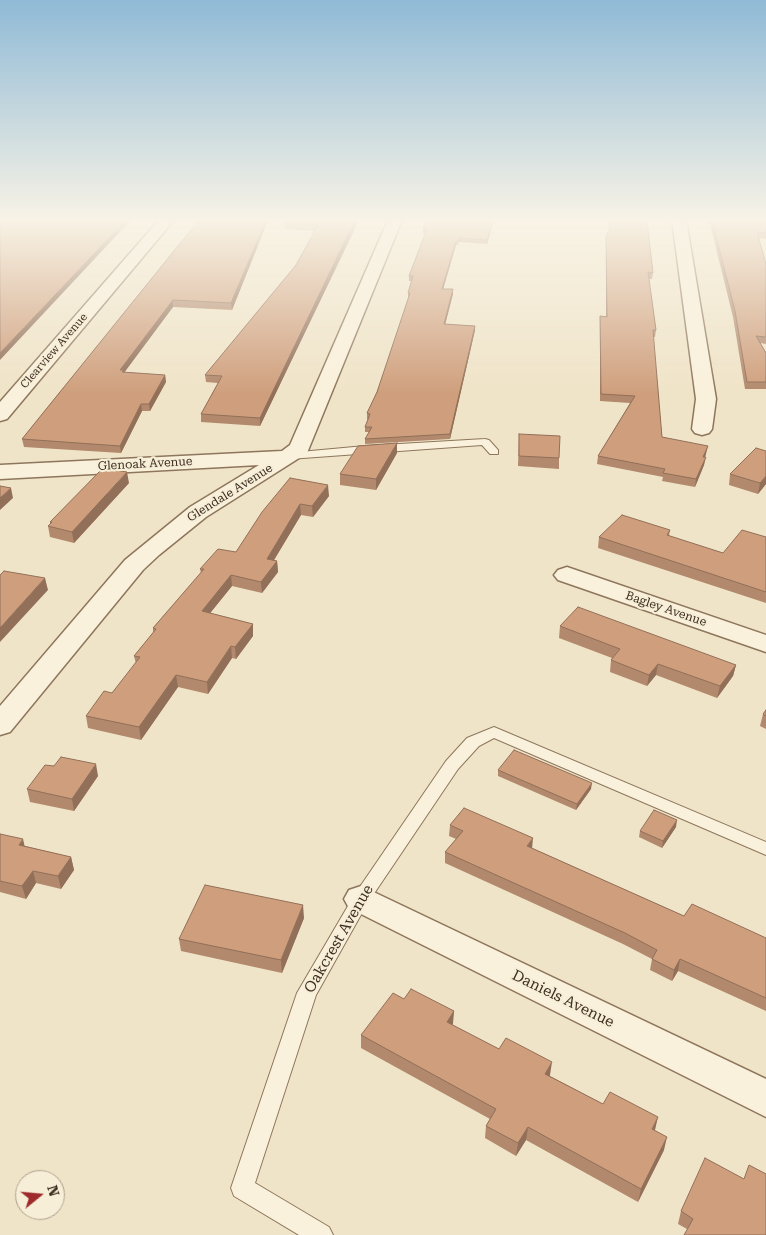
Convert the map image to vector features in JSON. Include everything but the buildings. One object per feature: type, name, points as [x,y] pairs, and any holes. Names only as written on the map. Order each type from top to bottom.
[{"type":"street","name":"Clearview Avenue","points":[[0,415],[118,278]]},
{"type":"street","name":"Glendale Avenue","points":[[0,725],[134,566],[150,550],[198,512],[300,448],[371,278]]},
{"type":"street","points":[[688,278],[706,399],[706,412],[702,429]]},
{"type":"street","name":"Glenoak Avenue","points":[[0,472],[289,456]]},
{"type":"street","name":"Bagley Avenue","points":[[567,574],[766,644]]},
{"type":"street","name":"Daniels Avenue","points":[[361,899],[766,1099]]},
{"type":"lane","points":[[289,456],[365,449],[485,442],[494,452]]},
{"type":"lane","name":"Oakcrest Avenue","points":[[320,1235],[242,1188],[307,993],[361,899],[452,765],[473,742],[494,732],[766,849]]}]
